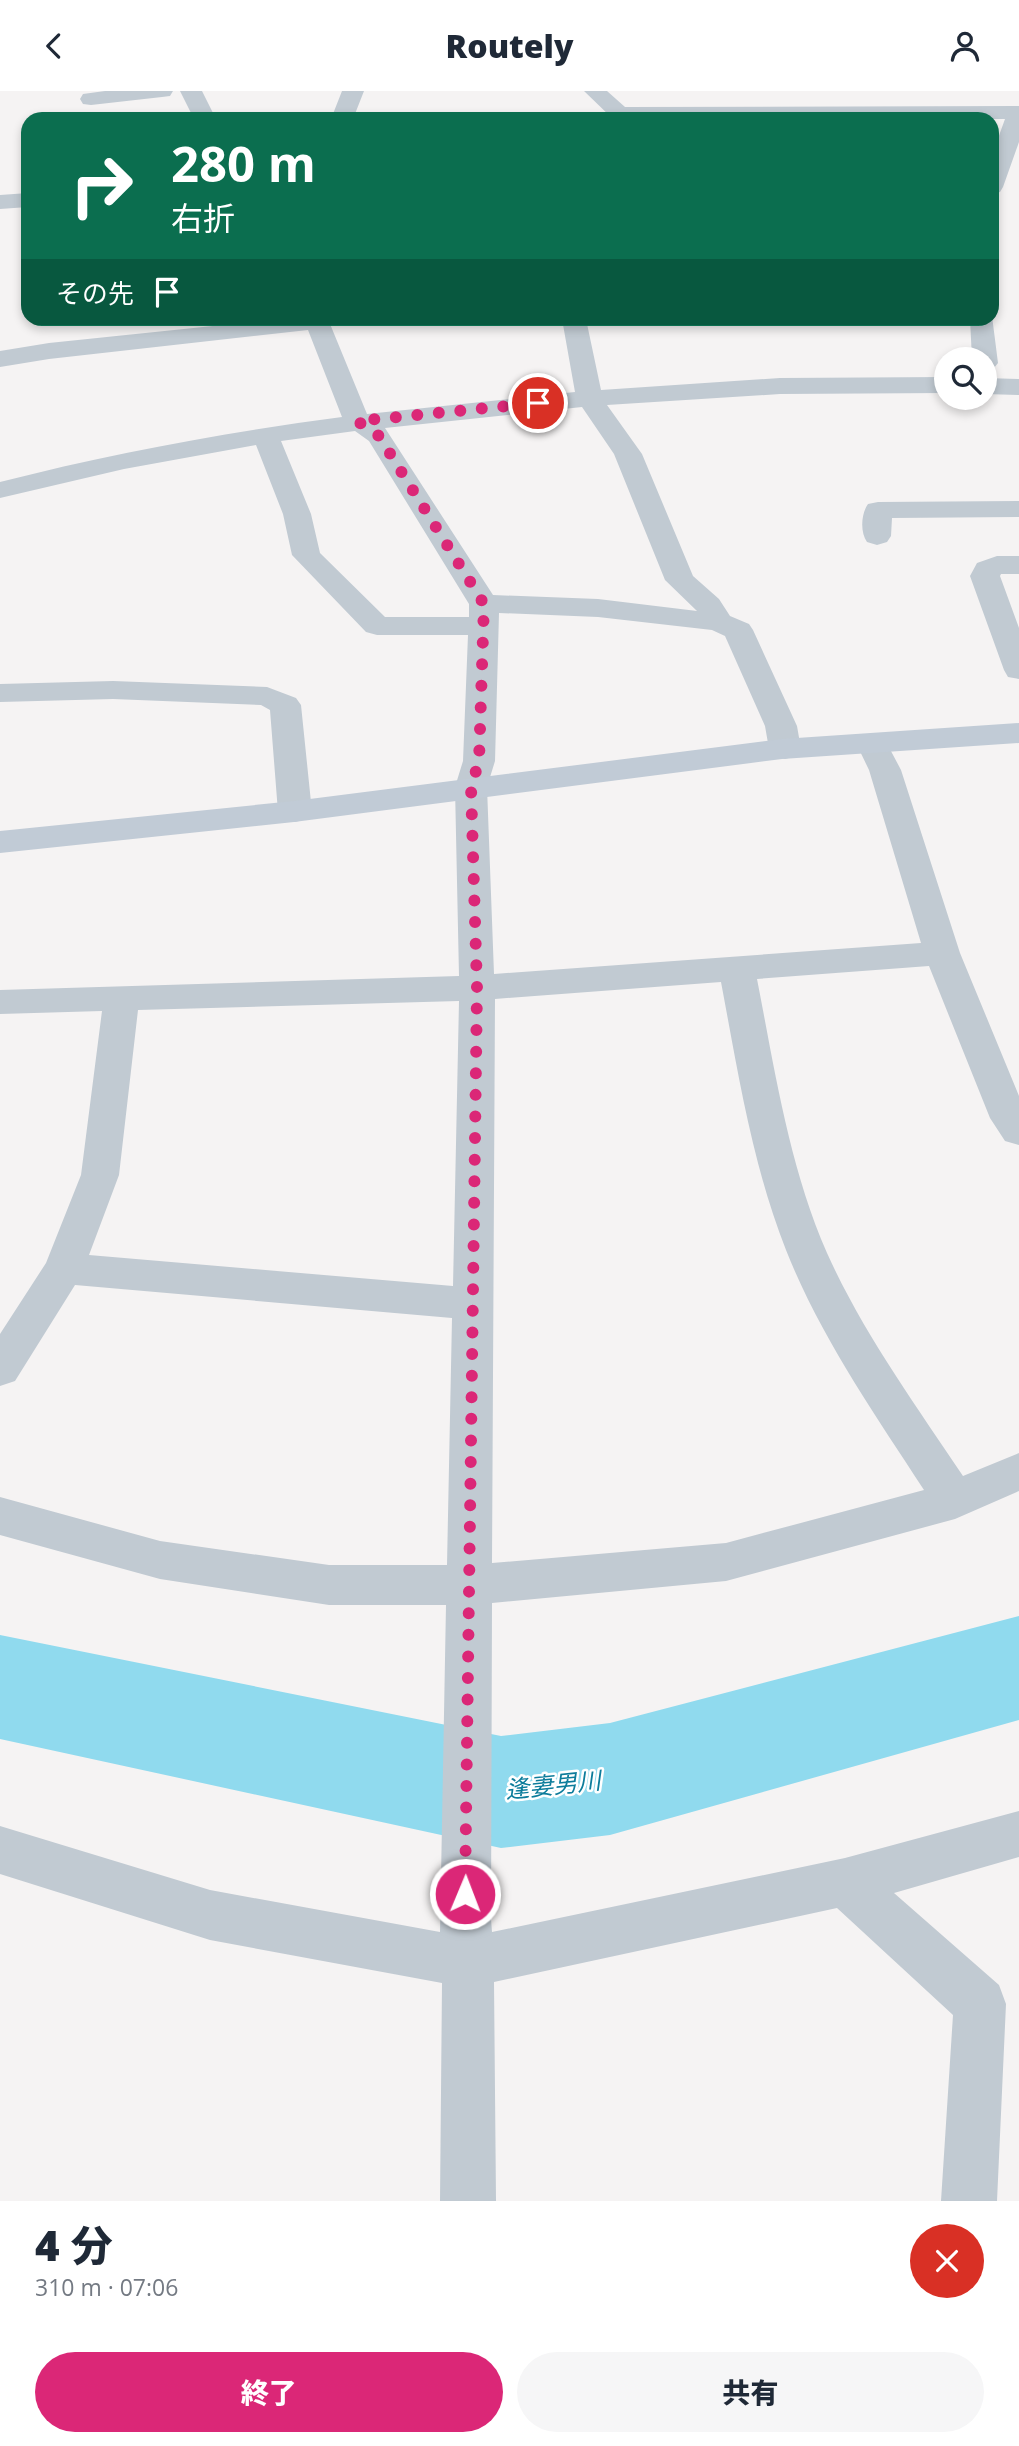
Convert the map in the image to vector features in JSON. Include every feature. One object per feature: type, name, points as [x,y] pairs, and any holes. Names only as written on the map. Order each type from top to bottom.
[{"type":"street","points":[[91,99],[162,91]]},
{"type":"street","points":[[191,91],[202,112]]},
{"type":"street","points":[[345,112],[353,91]]},
{"type":"street","points":[[596,91],[614,112]]},
{"type":"street","points":[[792,91],[793,112]]},
{"type":"street","points":[[999,113],[1019,113],[999,168]]},
{"type":"street","points":[[0,202],[21,200]]},
{"type":"street","points":[[0,359],[264,326]]},
{"type":"street","points":[[318,326],[357,421],[379,436],[484,615],[479,761],[471,787],[477,988],[468,1661],[468,2201]]},
{"type":"street","points":[[575,326],[589,398],[628,454],[680,580],[709,605],[718,622]]},
{"type":"street","points":[[982,326],[984,347]]},
{"type":"street","points":[[0,490],[78,468],[357,421],[589,398],[860,382],[934,385]]},
{"type":"street","points":[[997,386],[1019,387]]},
{"type":"street","points":[[265,437],[288,486],[306,555],[377,626],[484,615],[598,608],[718,622],[738,630],[781,726],[785,749]]},
{"type":"street","points":[[877,536],[878,510],[1019,509]]},
{"type":"street","points":[[1019,565],[997,565],[987,569],[985,576],[1019,670]]},
{"type":"street","points":[[0,693],[113,690],[267,696],[285,705],[295,812]]},
{"type":"street","points":[[0,842],[110,833],[295,812],[471,787],[785,749],[1019,733]]},
{"type":"street","points":[[872,743],[885,769],[942,953],[1009,1118],[1019,1131]]},
{"type":"street","points":[[0,1002],[477,988],[942,953]]},
{"type":"street","points":[[737,970],[771,1141],[793,1215],[828,1296],[955,1500]]},
{"type":"street","points":[[0,1369],[64,1268],[100,1175],[122,997]]},
{"type":"street","points":[[64,1268],[473,1304]]},
{"type":"street","points":[[0,1516],[160,1560],[329,1585],[469,1585],[726,1562],[955,1500],[1019,1471]]},
{"type":"street","points":[[0,1850],[210,1915],[467,1941],[845,1882],[1019,1834]]},
{"type":"street","points":[[845,1882],[980,2004],[970,2201]]},
{"type":"waterway","name":"逢妻男川","points":[[0,1687],[501,1792],[610,1779],[1019,1668]]},
{"type":"route","points":[[465,1894],[477,988],[471,787],[479,761],[484,604],[379,436],[357,421],[538,403]]}]
